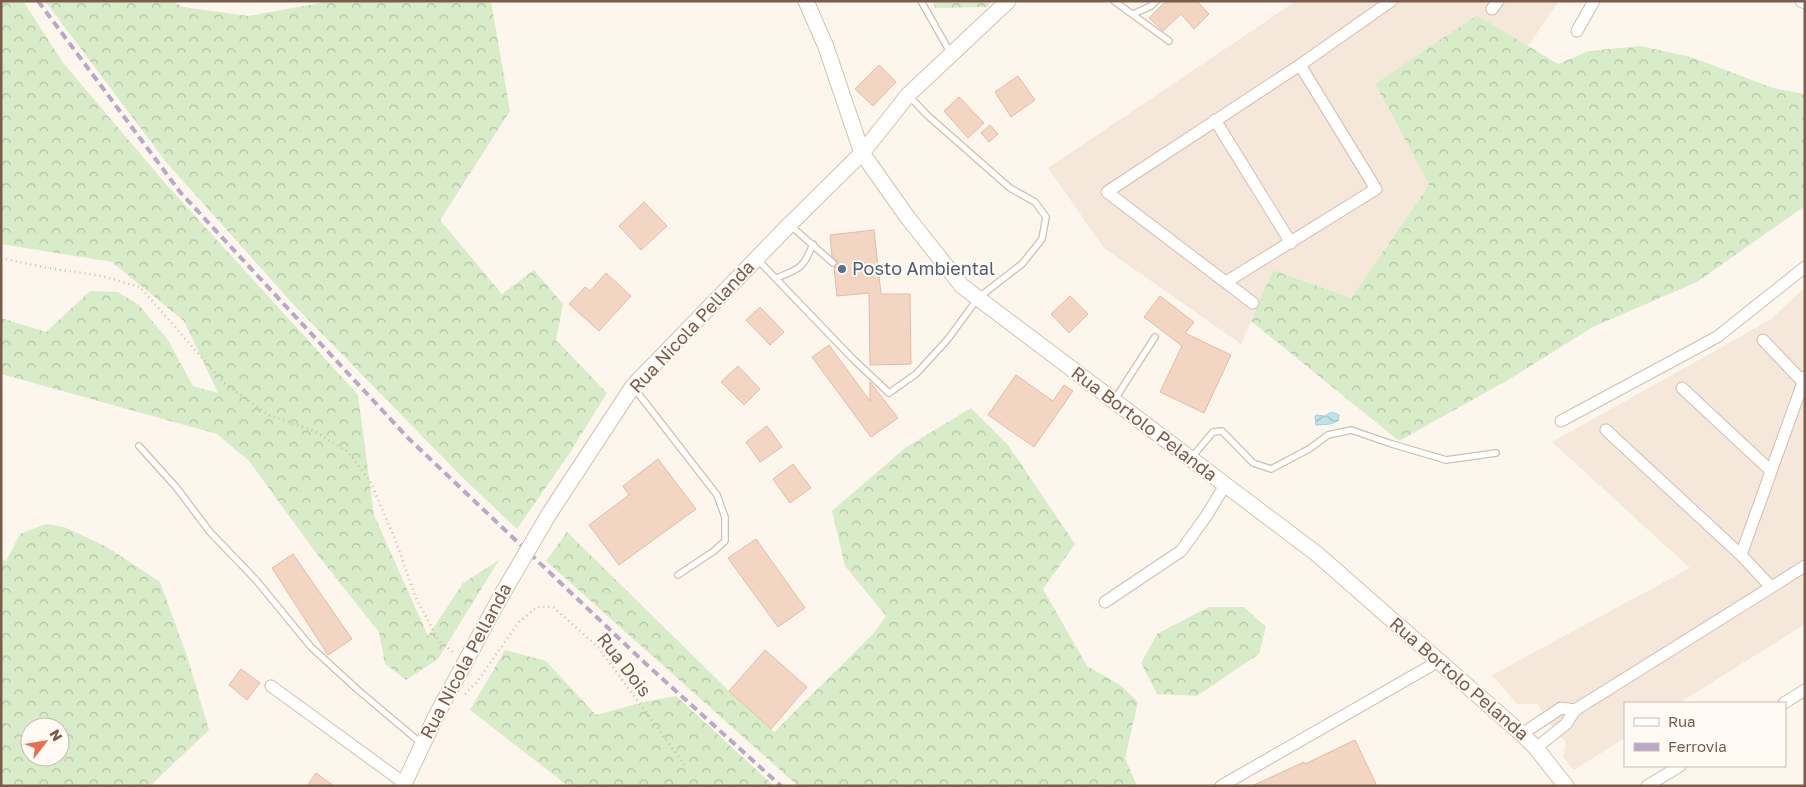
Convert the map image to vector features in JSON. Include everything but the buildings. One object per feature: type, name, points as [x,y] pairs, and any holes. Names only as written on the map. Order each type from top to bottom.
[{"type":"street","name":"Rua Bortolo Pelanda","points":[[806,1],[826,47],[862,153],[962,286],[1317,554],[1522,734],[1536,748],[1566,786]]},
{"type":"street","name":"Rua Nicola Pellanda","points":[[403,784],[500,596],[549,514],[633,386],[756,258],[862,153],[908,95],[1008,1]]},
{"type":"street","points":[[1252,303],[1107,192],[1300,65],[1390,1]]},
{"type":"street","points":[[1577,31],[1594,1]]},
{"type":"street","points":[[1801,1],[1805,3]]},
{"type":"street","points":[[1226,282],[1376,189],[1300,65]]},
{"type":"street","points":[[1215,120],[1291,243]]},
{"type":"street","points":[[1561,421],[1717,337],[1805,266]]},
{"type":"street","points":[[1741,555],[1804,379],[1763,340]]},
{"type":"street","points":[[1682,388],[1771,471]]},
{"type":"street","points":[[1606,430],[1741,555],[1771,587]]},
{"type":"street","points":[[1105,602],[1181,551],[1207,515],[1225,485]]},
{"type":"street","points":[[1536,748],[1566,724],[1575,710],[1805,566]]},
{"type":"street","points":[[1221,786],[1439,661]]},
{"type":"street","points":[[271,686],[403,784]]},
{"type":"street","points":[[1786,702],[1805,690]]},
{"type":"street","points":[[1522,734],[1561,708],[1575,710]]},
{"type":"street","points":[[1647,786],[1678,767]]},
{"type":"lane","points":[[921,1],[951,54]]},
{"type":"lane","points":[[1114,1],[1169,41]]},
{"type":"lane","points":[[1133,14],[1151,6],[1156,1]]},
{"type":"lane","points":[[756,258],[852,358],[889,393],[916,374],[948,339],[978,298],[1022,264],[1042,239],[1046,217],[1035,202],[1010,188],[927,115],[908,95]]},
{"type":"lane","points":[[789,225],[833,263]]},
{"type":"lane","points":[[777,278],[799,269],[807,260],[813,244]]},
{"type":"lane","points":[[1114,401],[1155,336]]},
{"type":"lane","points":[[633,386],[717,495],[725,516],[725,541],[714,551],[678,574]]},
{"type":"lane","points":[[1190,458],[1213,432],[1222,432],[1253,463],[1271,469],[1309,449],[1328,435],[1351,430],[1446,460],[1496,453]]},
{"type":"lane","points":[[139,446],[176,487],[210,532],[256,580],[311,647],[422,744]]},
{"type":"path","points":[[1,258],[48,268],[102,276],[140,287],[224,383],[269,415],[314,431],[347,451],[370,481],[395,540],[416,598],[439,641],[465,661]]},
{"type":"path","name":"Rua Dois","points":[[463,696],[476,683],[519,622],[536,607],[552,607],[598,647],[687,768]]},
{"type":"shaded area","points":[[1296,1],[1559,1],[1528,46],[1477,15],[1375,85],[1429,185],[1351,298],[1273,270],[1241,344],[1104,248],[1048,168]]},
{"type":"shaded area","points":[[1805,287],[1805,624],[1681,702],[1624,702],[1624,739],[1574,770],[1563,757],[1566,743],[1545,718],[1538,704],[1517,704],[1492,675],[1690,568],[1552,442],[1770,320]]},
{"type":"green space","points":[[1,1],[23,1],[64,64],[165,183],[358,395],[374,515],[428,636],[463,583],[499,560],[438,659],[406,680],[385,664],[379,632],[316,553],[249,461],[217,434],[1,374],[1,318],[46,332],[90,291],[118,292],[139,305],[168,340],[193,386],[218,393],[184,321],[112,262],[1,244]]},
{"type":"green space","points":[[45,1],[173,1],[183,7],[248,16],[331,1],[491,1],[510,111],[440,220],[502,294],[534,270],[563,304],[556,340],[607,393],[569,454],[517,529],[462,477],[293,304],[166,162]]},
{"type":"green space","points":[[933,1],[992,1],[987,7],[935,8]]},
{"type":"green space","points":[[1477,15],[1558,64],[1589,51],[1640,46],[1691,57],[1773,88],[1805,94],[1805,206],[1697,282],[1593,327],[1508,380],[1399,441],[1251,321],[1273,270],[1351,298],[1429,185],[1375,84]]},
{"type":"green space","points":[[971,408],[1008,445],[1075,544],[1043,589],[1087,666],[1120,685],[1138,702],[1125,758],[1137,786],[798,786],[546,561],[567,532],[729,691],[774,732],[873,634],[886,616],[845,566],[832,511],[905,448]]},
{"type":"green space","points":[[46,524],[64,527],[107,547],[160,582],[187,656],[209,730],[150,786],[1,786],[1,559],[6,561],[20,534]]},
{"type":"green space","points":[[1209,607],[1244,607],[1266,627],[1259,654],[1197,696],[1157,694],[1141,663],[1157,634]]},
{"type":"green space","points":[[505,650],[546,661],[596,715],[648,701],[676,696],[774,786],[568,786],[470,710]]},
{"type":"water","points":[[1332,412],[1339,415],[1338,421],[1330,424],[1316,425],[1315,416],[1325,416]]},
{"type":"railway","points":[[38,1],[180,192],[407,437],[646,664],[781,786]]},
{"type":"place","name":"Posto Ambiental","points":[[842,269]]}]
